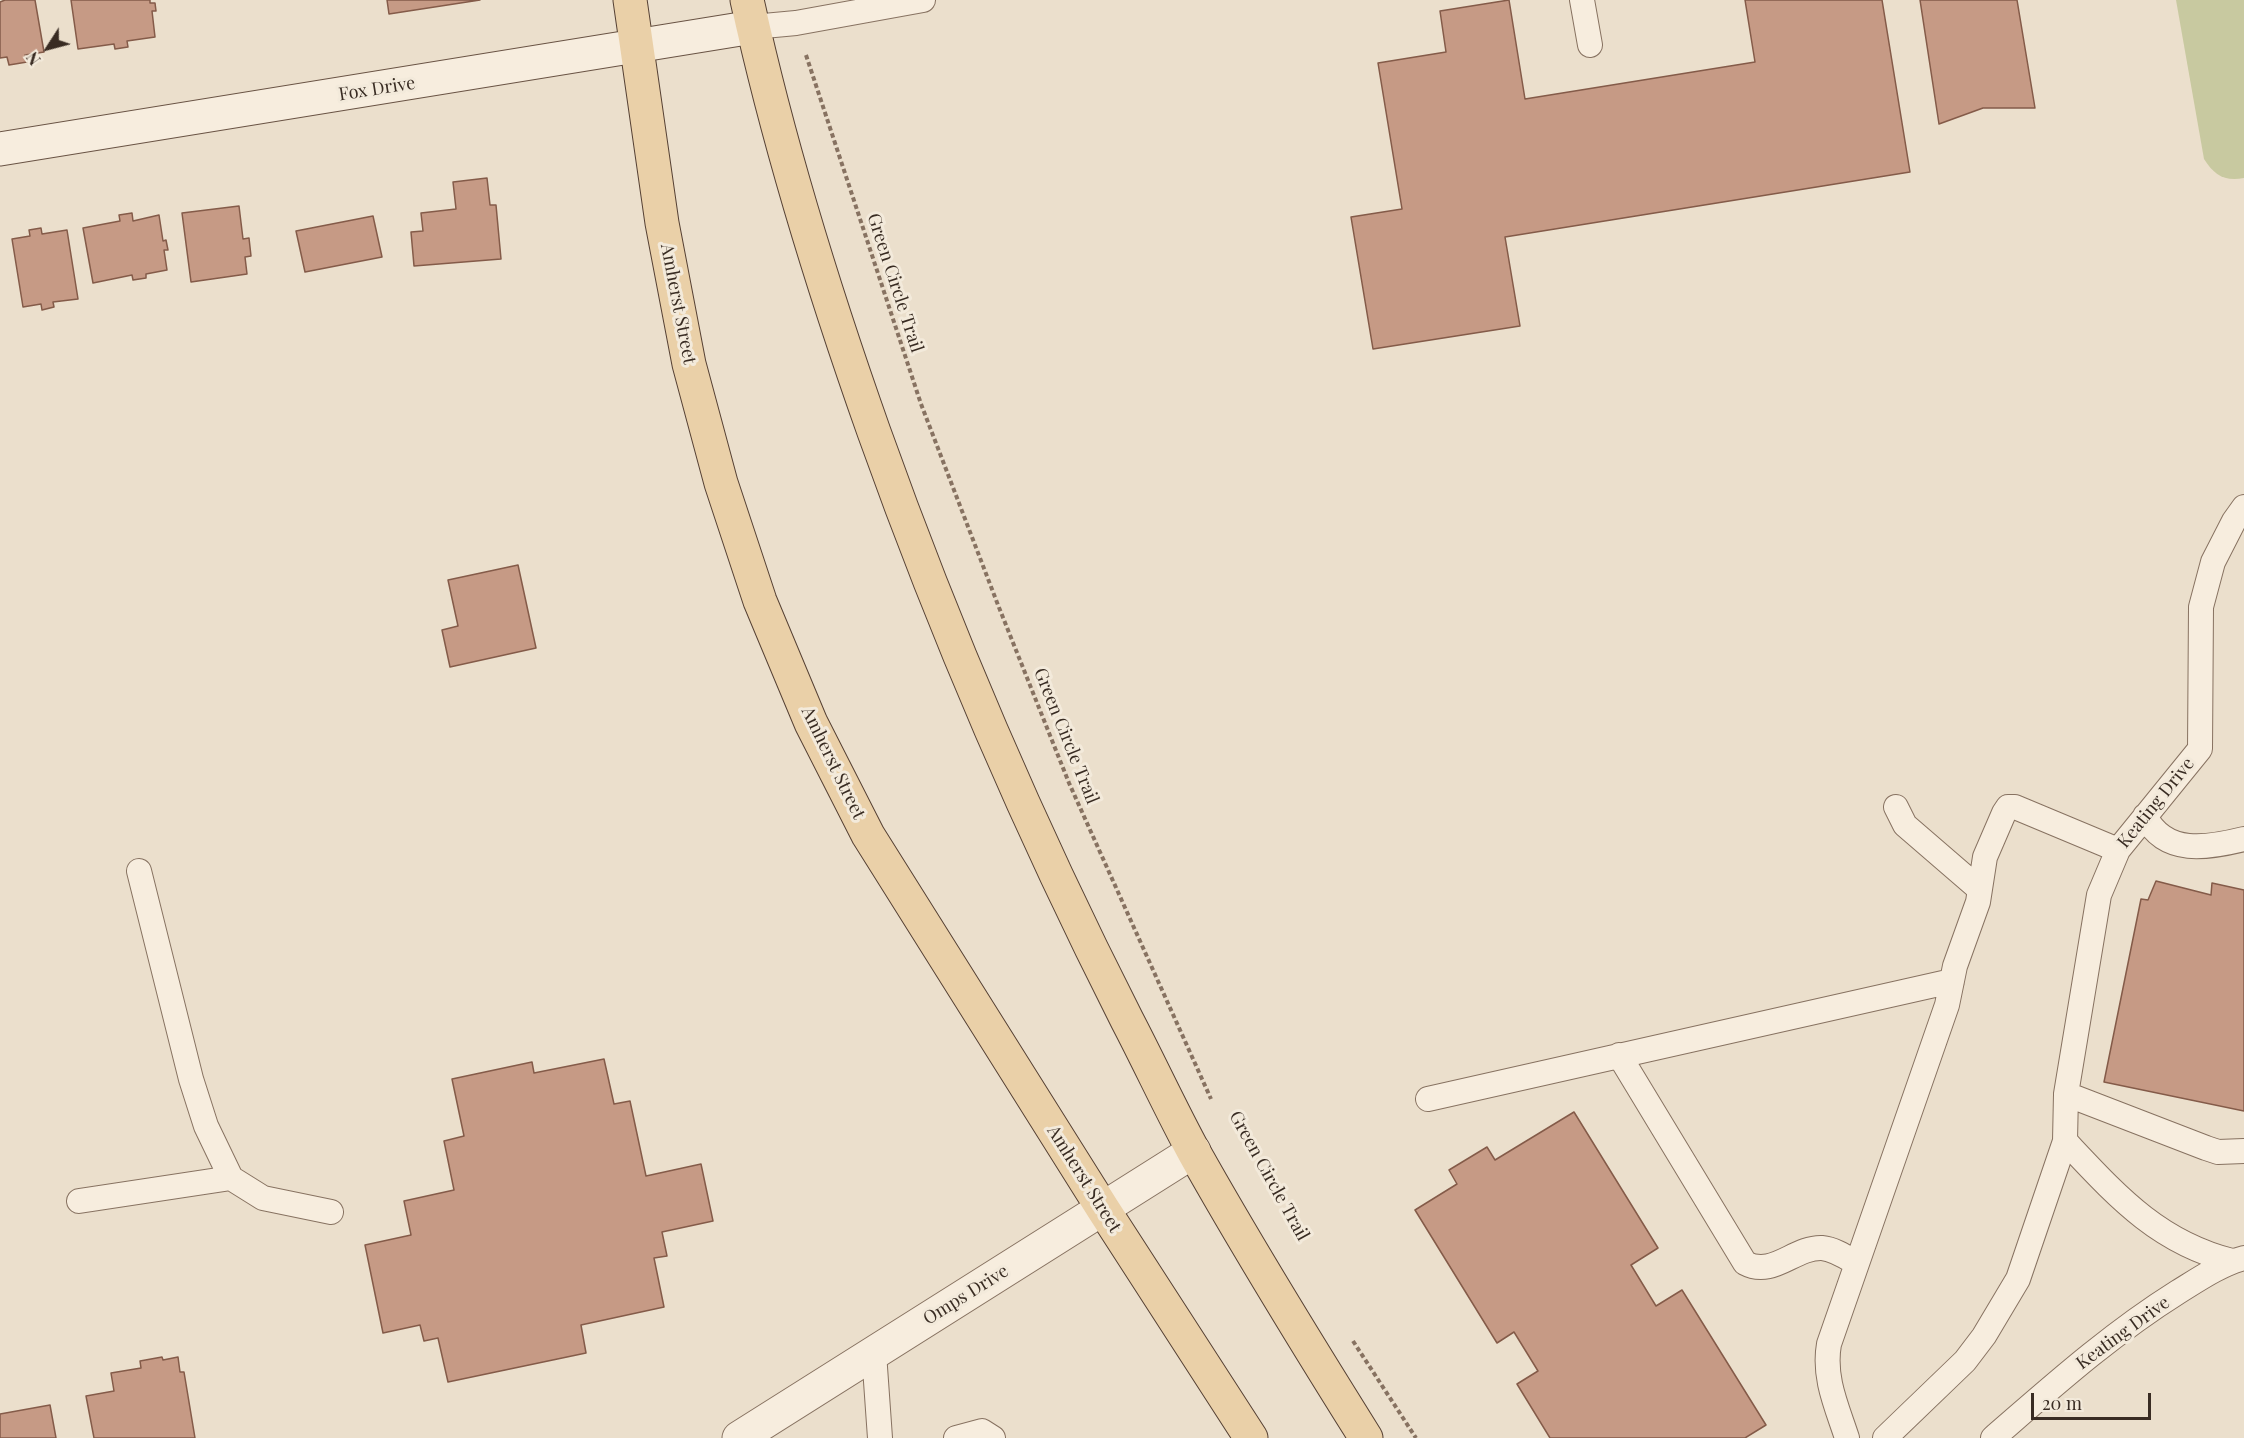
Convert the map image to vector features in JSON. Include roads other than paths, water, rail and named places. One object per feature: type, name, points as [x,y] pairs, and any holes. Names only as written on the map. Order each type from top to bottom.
[{"type":"main road","name":"Amherst Street","points":[[630,0],[662,223],[689,364],[721,483],[760,601],[811,723],[868,835],[1103,1209],[1251,1438]]},
{"type":"main road","name":"Fox Drive","points":[[0,149],[636,47],[750,14]]},
{"type":"main road","points":[[750,14],[773,106],[839,333],[908,529],[990,734],[1077,922],[1194,1151],[1292,1321],[1366,1438]]},
{"type":"main road","name":"Omps Drive","points":[[739,1438],[1194,1151]]},
{"type":"lane","points":[[750,14],[796,23],[923,0]]},
{"type":"lane","points":[[1581,0],[1590,45]]},
{"type":"lane","name":"Keating Drive","points":[[1885,1438],[1965,1361],[2002,1308],[2018,1279],[2065,1141],[2066,1094],[2095,913],[2118,850],[2200,749],[2201,607],[2213,562],[2243,510]]},
{"type":"lane","points":[[1847,1438],[1830,1386],[1827,1359],[1832,1333],[1947,1005],[1952,981],[1978,902],[1978,888],[1985,857],[2004,813],[2011,806],[2118,850]]},
{"type":"lane","points":[[1896,807],[1905,825],[1978,888]]},
{"type":"lane","points":[[2145,816],[2157,833],[2175,844],[2203,847],[2244,839]]},
{"type":"lane","points":[[139,871],[191,1079],[206,1126],[231,1178],[262,1198],[331,1212]]},
{"type":"lane","points":[[1428,1099],[1952,981]]},
{"type":"lane","points":[[1620,1055],[1743,1261],[1752,1267],[1774,1265],[1807,1250],[1820,1248],[1843,1255],[1856,1263]]},
{"type":"lane","points":[[2066,1094],[2218,1152],[2244,1151]]},
{"type":"lane","name":"Keating Drive","points":[[2065,1141],[2141,1218],[2192,1248],[2238,1260]]},
{"type":"lane","points":[[79,1201],[231,1178]]},
{"type":"lane","name":"Keating Drive","points":[[1993,1438],[2102,1345],[2159,1304],[2238,1260]]},
{"type":"lane","points":[[874,1353],[880,1438]]},
{"type":"lane","points":[[956,1438],[982,1431],[993,1438]]}]
